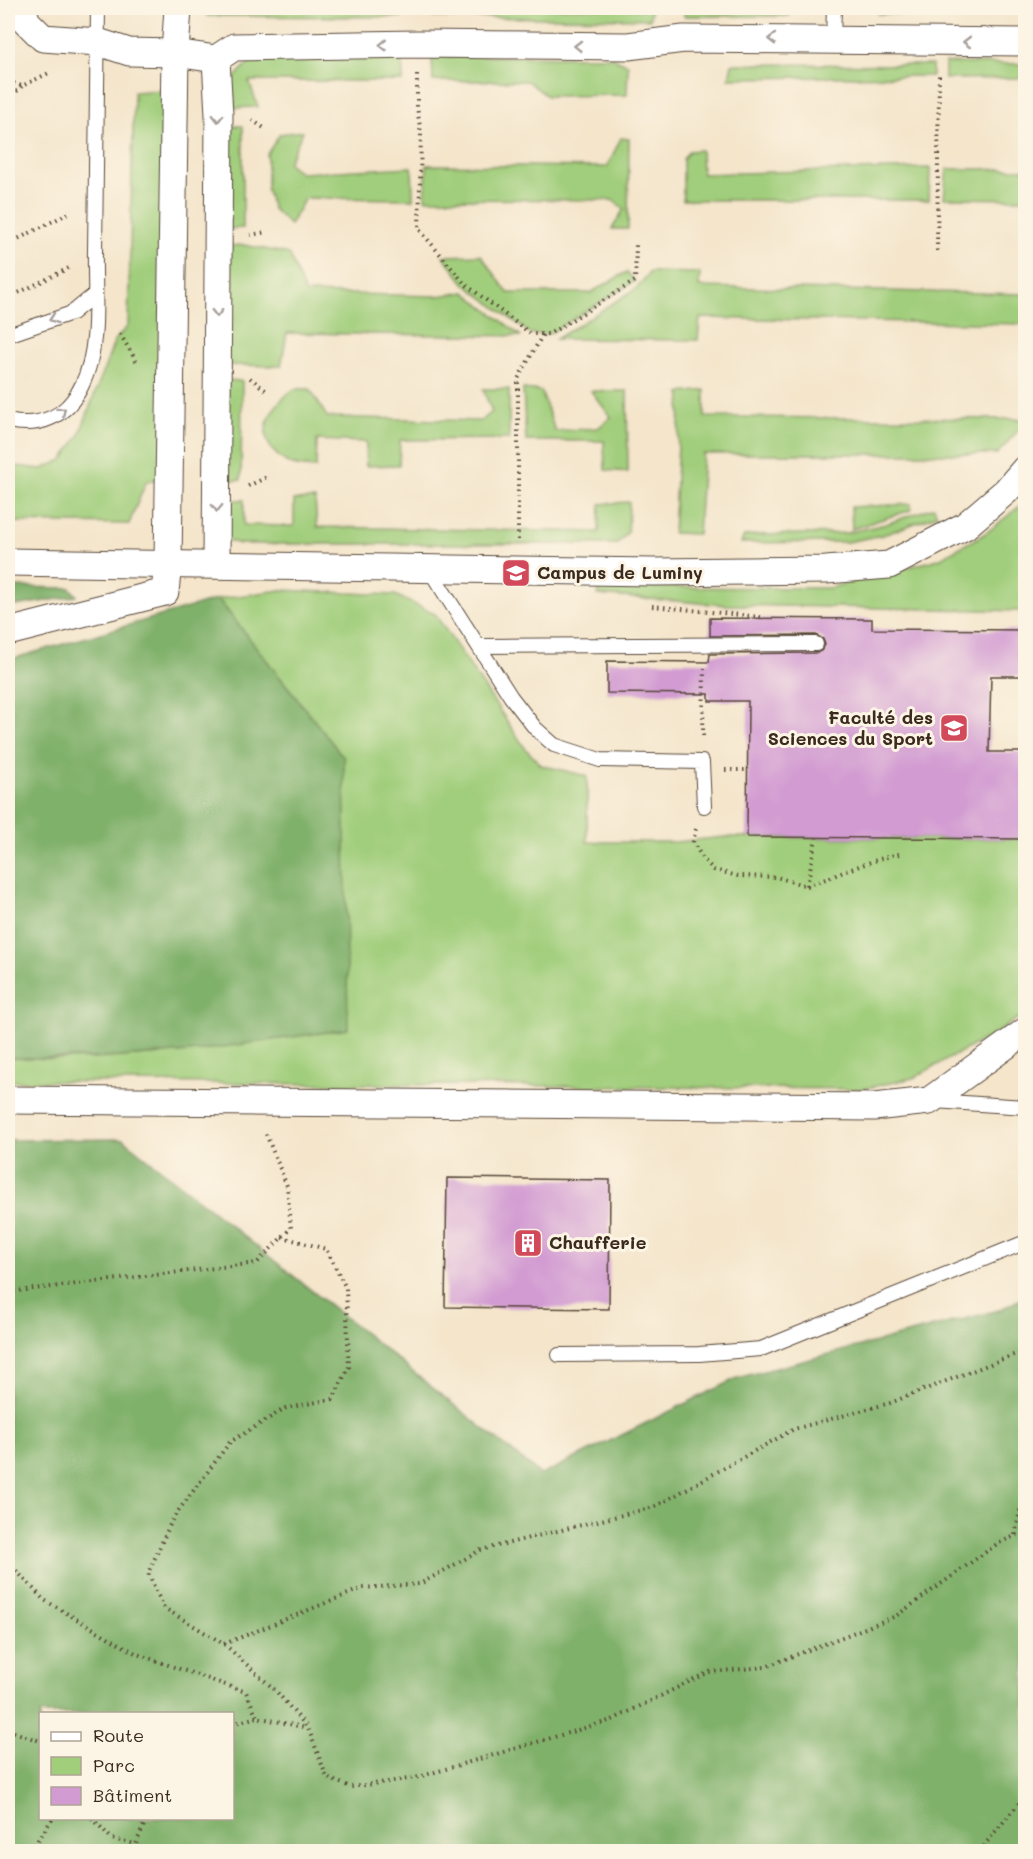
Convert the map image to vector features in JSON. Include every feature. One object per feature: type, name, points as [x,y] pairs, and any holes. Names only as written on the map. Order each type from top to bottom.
[{"type":"street","points":[[23,8],[26,21],[43,38],[98,42],[129,52],[175,53],[216,59],[234,47],[418,44],[628,46],[684,39],[833,38],[1026,42]]},
{"type":"street","points":[[8,632],[165,592],[168,563],[175,53],[178,8]]},
{"type":"street","points":[[216,59],[219,115],[216,564]]},
{"type":"street","points":[[8,562],[654,572],[826,570],[889,565],[965,526],[1006,491],[1026,468]]},
{"type":"street","points":[[8,1100],[874,1107],[929,1101],[1026,1031]]},
{"type":"lane","points":[[8,421],[27,426],[52,419],[71,403],[90,365],[94,295],[98,8]]},
{"type":"lane","points":[[833,38],[834,8]]},
{"type":"lane","points":[[8,335],[72,313],[94,295]]},
{"type":"lane","points":[[429,569],[511,697],[535,728],[554,745],[600,760],[702,762],[704,806]]},
{"type":"lane","points":[[479,646],[816,644]]},
{"type":"lane","points":[[929,1101],[1026,1107]]},
{"type":"lane","points":[[560,1355],[699,1354],[761,1349],[1026,1242]]},
{"type":"path","points":[[417,72],[417,107],[421,134],[419,229],[465,284],[531,334],[549,334],[635,281],[636,245]]},
{"type":"path","points":[[938,251],[939,77]]},
{"type":"path","points":[[8,100],[21,86]]},
{"type":"path","points":[[8,244],[72,211]]},
{"type":"path","points":[[8,298],[72,267]]},
{"type":"path","points":[[518,549],[518,380],[543,334]]},
{"type":"path","points":[[704,644],[702,762],[725,770],[748,770]]},
{"type":"path","points":[[704,806],[693,842],[703,859],[714,870],[738,876],[776,877],[807,886],[848,872],[870,861],[899,854]]},
{"type":"path","points":[[807,886],[816,838]]},
{"type":"path","points":[[8,1292],[257,1263],[291,1228],[287,1186],[253,1102]]},
{"type":"path","points":[[282,1237],[326,1249],[346,1287],[349,1367],[333,1399],[286,1408],[230,1442],[173,1518],[148,1573],[164,1608],[224,1644],[275,1690],[308,1728],[327,1778],[351,1787],[415,1778],[612,1720],[709,1672],[765,1667],[896,1616],[997,1544],[1026,1531]]},
{"type":"path","points":[[224,1644],[363,1588],[420,1584],[481,1550],[654,1507],[794,1429],[890,1403],[1026,1350]]},
{"type":"path","points":[[1015,1535],[1020,1511],[1026,1503]]},
{"type":"path","points":[[8,1562],[44,1600],[137,1654],[246,1692],[257,1717]]},
{"type":"path","points":[[234,1723],[257,1717],[308,1728]]},
{"type":"path","points":[[8,1730],[39,1741]]},
{"type":"path","points":[[982,1851],[985,1844],[1026,1795]]},
{"type":"path","points":[[35,1851],[38,1840],[52,1820]]},
{"type":"path","points":[[94,1820],[112,1839],[136,1844],[146,1820]]},
{"type":"green space","points":[[207,8],[403,8],[403,17],[207,16]]},
{"type":"green space","points":[[434,8],[651,8],[650,19],[433,17]]},
{"type":"green space","points":[[685,8],[790,8],[789,16],[684,16]]},
{"type":"green space","points":[[879,8],[989,8],[989,13],[878,14]]},
{"type":"green space","points":[[256,55],[402,56],[403,81],[249,81],[258,107],[228,108],[229,83]]},
{"type":"green space","points":[[432,56],[612,57],[628,65],[627,95],[547,96],[527,81],[433,81]]},
{"type":"green space","points":[[945,63],[1025,64],[1025,78],[945,79]]},
{"type":"green space","points":[[732,64],[932,65],[932,76],[729,78]]},
{"type":"green space","points":[[163,90],[163,478],[146,482],[129,524],[8,522],[8,465],[42,469],[63,460],[79,436],[115,340],[128,326],[134,92]]},
{"type":"green space","points":[[227,126],[243,126],[243,228],[228,229]]},
{"type":"green space","points":[[303,131],[288,163],[301,173],[412,167],[413,199],[305,198],[290,225],[273,209],[267,191],[267,154],[280,134]]},
{"type":"green space","points":[[621,138],[629,139],[628,229],[612,229],[624,209],[612,200],[425,199],[427,165],[607,167]]},
{"type":"green space","points":[[701,150],[702,174],[930,168],[929,200],[683,200],[683,159],[689,151]]},
{"type":"green space","points":[[947,169],[1025,169],[1025,199],[944,198]]},
{"type":"green space","points":[[244,245],[289,254],[305,293],[438,296],[465,292],[521,336],[287,333],[281,366],[227,365],[227,246]]},
{"type":"green space","points":[[481,255],[508,293],[590,293],[627,272],[635,281],[549,334],[531,334],[465,284],[443,256]]},
{"type":"green space","points":[[650,272],[700,273],[699,287],[1025,294],[1025,324],[700,318],[698,340],[556,339],[637,288]]},
{"type":"green space","points":[[226,380],[242,381],[241,480],[225,480]]},
{"type":"green space","points":[[294,389],[310,389],[327,417],[481,421],[492,412],[483,389],[509,389],[509,439],[400,440],[399,465],[366,466],[366,442],[317,440],[316,468],[294,465],[276,454],[269,445],[266,435],[270,416],[276,406]]},
{"type":"green space","points":[[523,389],[541,391],[555,431],[598,428],[611,417],[591,391],[627,391],[628,472],[605,470],[604,441],[526,441]]},
{"type":"green space","points":[[705,390],[705,417],[1025,419],[1025,423],[997,454],[703,454],[698,534],[673,533],[681,393]]},
{"type":"green space","points":[[315,499],[317,527],[599,532],[600,504],[629,502],[628,532],[617,544],[240,544],[227,540],[227,500],[244,500],[244,525],[294,526],[294,500]]},
{"type":"green space","points":[[1025,502],[1025,611],[727,605],[598,595],[599,587],[829,588],[939,559],[986,533]]},
{"type":"green space","points":[[911,504],[911,510],[852,529],[851,507]]},
{"type":"green space","points":[[934,507],[937,515],[883,535],[847,542],[741,543],[744,536],[846,533],[886,524]]},
{"type":"green space","points":[[8,587],[70,588],[77,596],[8,607]]},
{"type":"green space","points":[[280,590],[395,595],[435,614],[525,748],[541,765],[587,776],[587,842],[676,842],[725,837],[1025,839],[1025,1013],[998,1032],[913,1078],[863,1089],[8,1081],[8,1058],[94,1059],[189,1052],[344,758],[218,599]]},
{"type":"green space","points":[[218,599],[344,758],[348,1029],[189,1052],[105,1058],[8,1058],[8,660]]},
{"type":"green space","points":[[123,1139],[541,1475],[737,1378],[999,1310],[1025,1297],[1025,1851],[8,1851],[8,1140]]},
{"type":"building","points":[[710,618],[872,619],[872,629],[1026,630],[1026,676],[991,676],[989,752],[1026,752],[1026,839],[747,837],[748,701],[709,701],[709,694],[607,693],[607,661],[709,662],[710,654],[816,653],[821,651],[825,645],[823,639],[816,635],[710,636]]},
{"type":"building","name":"Chaufferie","points":[[447,1178],[610,1180],[609,1309],[445,1307]]},
{"type":"place","name":"Campus de Luminy","points":[[516,573]]},
{"type":"place","name":"Faculté des Sciences du Sport","points":[[954,728]]},
{"type":"place","name":"Chaufferie","points":[[528,1243]]}]
